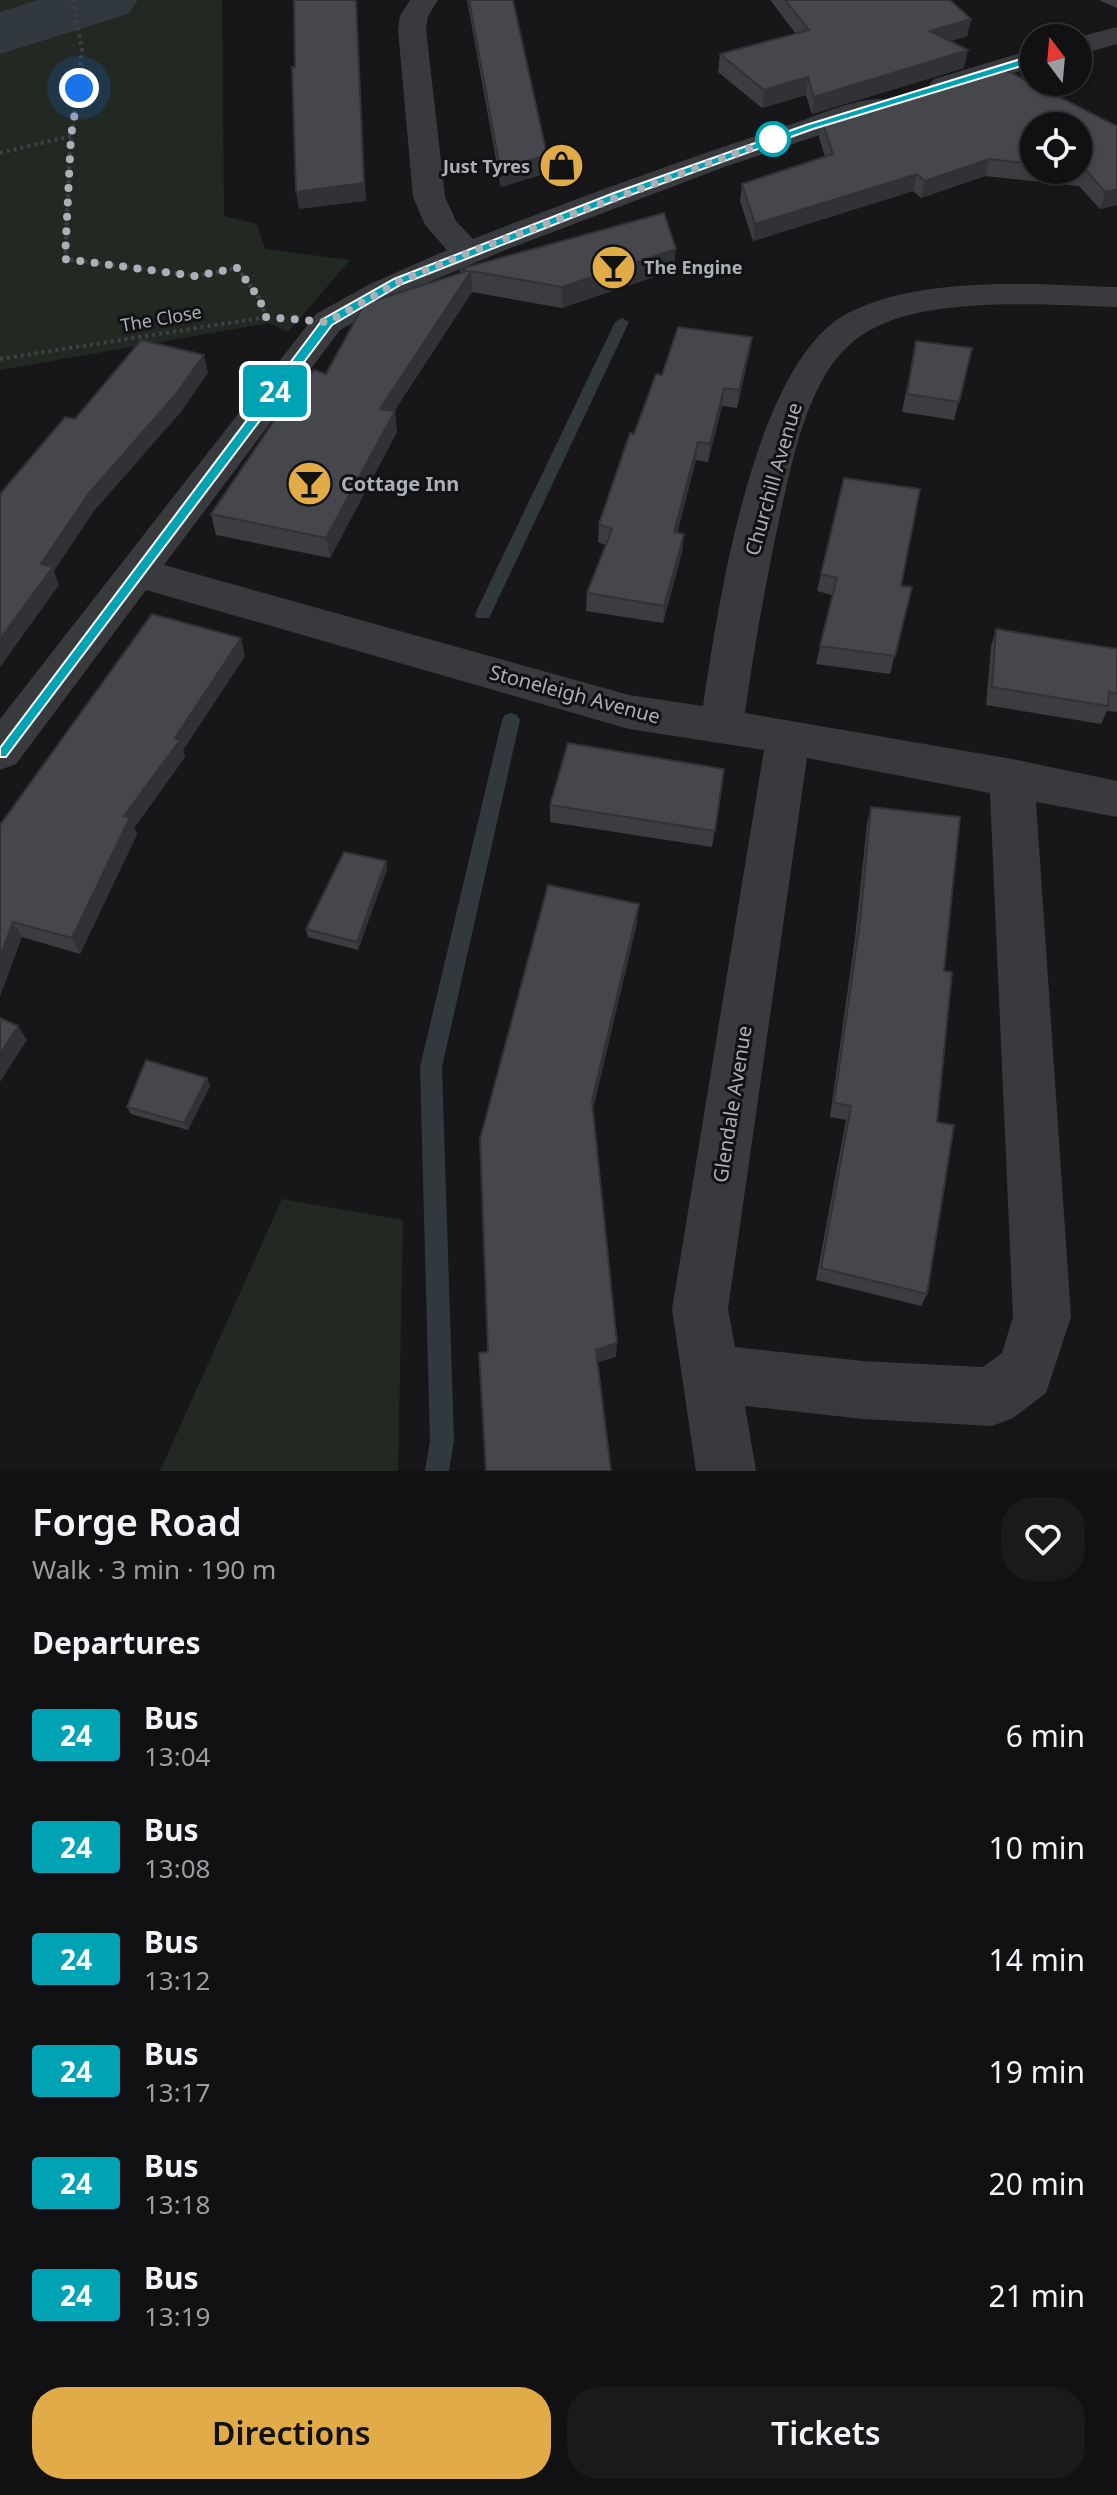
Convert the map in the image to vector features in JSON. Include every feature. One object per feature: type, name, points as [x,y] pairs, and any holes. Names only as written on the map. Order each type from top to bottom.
[{"type":"street","points":[[424,0],[414,16],[412,29],[429,197],[441,225],[468,253]]},
{"type":"street","points":[[1092,42],[1117,35]]},
{"type":"street","points":[[0,752],[328,322],[398,282],[468,253],[760,144],[1020,62]]},
{"type":"street","name":"Churchill Avenue","points":[[721,728],[743,587],[777,451],[790,410],[821,353],[845,330],[871,316],[903,307],[958,299],[1117,297]]},
{"type":"street","name":"Stoneleigh Avenue","points":[[136,572],[629,712],[788,737],[1117,799]]},
{"type":"street","name":"Glendale Avenue","points":[[726,1471],[700,1309],[788,737]]},
{"type":"street","points":[[710,1373],[863,1390],[992,1397],[1025,1372],[1042,1317],[1012,777]]},
{"type":"path","points":[[74,1],[82,21],[83,63],[71,136],[65,259],[195,276],[237,268],[259,298],[266,317]]},
{"type":"path","points":[[0,153],[71,136]]},
{"type":"path","name":"The Close","points":[[0,359],[266,317],[328,322]]},
{"type":"shaded area","points":[[0,0],[222,0],[224,216],[257,224],[265,249],[350,260],[288,332],[269,323],[0,370]]},
{"type":"shaded area","points":[[282,1199],[403,1220],[398,1471],[160,1471]]},
{"type":"building","points":[[294,0],[356,0],[364,183],[296,192],[292,67],[295,67]]},
{"type":"building","points":[[469,0],[513,0],[547,155],[500,169]]},
{"type":"building","points":[[785,0],[950,0],[971,19],[930,31],[968,50],[814,97],[808,77],[764,90],[720,54],[809,30]]},
{"type":"building","points":[[998,66],[1020,77],[1020,96],[1058,96],[1089,112],[1020,112],[1020,162],[989,159],[925,181],[917,174],[755,224],[742,184],[833,154],[822,121]]},
{"type":"building","points":[[1092,113],[1117,126],[1117,189],[1105,192],[1092,177]]},
{"type":"building","points":[[664,213],[676,249],[562,287],[471,271],[380,409],[395,411],[326,538],[211,514],[291,396],[314,370],[326,374],[364,304],[467,271],[460,269]]},
{"type":"building","points":[[678,327],[752,337],[739,390],[724,388],[710,444],[698,442],[674,532],[684,534],[664,606],[587,593],[612,529],[599,524],[630,433],[634,434],[656,374],[662,375]]},
{"type":"building","points":[[141,340],[204,355],[176,394],[89,493],[41,564],[53,567],[0,639],[0,494],[65,417],[75,419]]},
{"type":"building","points":[[916,341],[972,348],[959,402],[907,394]]},
{"type":"building","points":[[844,478],[920,489],[901,586],[912,587],[895,656],[820,646],[837,578],[821,574]]},
{"type":"building","points":[[152,614],[241,638],[175,738],[180,740],[124,816],[130,817],[72,938],[13,922],[0,957],[0,825]]},
{"type":"building","points":[[996,629],[1117,649],[1117,694],[1109,692],[1108,706],[992,687]]},
{"type":"building","points":[[568,743],[724,769],[715,831],[550,805]]},
{"type":"building","points":[[871,807],[960,817],[944,971],[952,972],[937,1122],[954,1125],[927,1294],[821,1268],[851,1106],[834,1103],[860,922]]},
{"type":"building","points":[[344,852],[386,861],[357,942],[306,929]]},
{"type":"building","points":[[548,885],[639,904],[592,1101],[617,1343],[596,1350],[611,1471],[486,1471],[479,1353],[488,1352],[480,1139]]},
{"type":"building","points":[[0,1018],[18,1026],[0,1054]]},
{"type":"building","points":[[146,1060],[207,1078],[184,1123],[127,1107]]},
{"type":"waterway","points":[[0,34],[105,0]]},
{"type":"waterway","points":[[483,614],[622,322]]},
{"type":"waterway","points":[[437,1471],[442,1441],[431,1067],[511,720]]},
{"type":"bus line","name":"24","points":[[0,752],[328,322],[398,282],[618,195],[809,127],[1020,62]]},
{"type":"place","name":"Just Tyres","points":[[561,166]]},
{"type":"place","name":"The Engine","points":[[613,267]]},
{"type":"place","name":"Cottage Inn","points":[[310,483]]},
{"type":"route","points":[[79,88],[71,136],[65,259],[195,276],[237,268],[259,298],[266,317],[328,322],[398,282],[468,253],[785,135],[773,139]]}]
